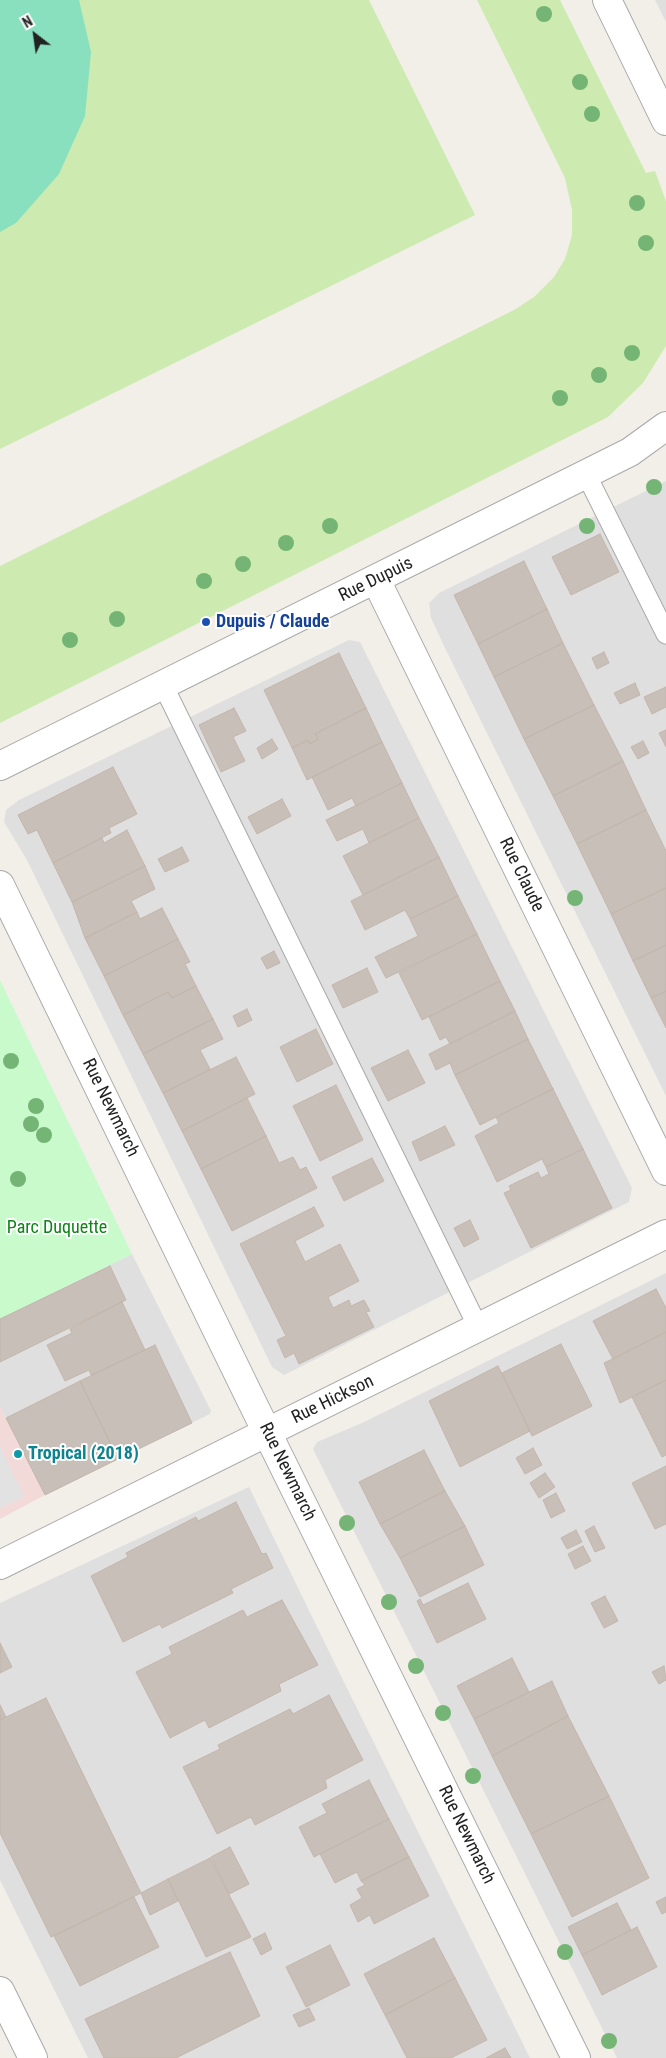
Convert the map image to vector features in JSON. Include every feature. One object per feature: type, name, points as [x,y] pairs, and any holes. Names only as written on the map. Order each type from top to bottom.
[{"type":"street","points":[[607,0],[666,121]]},
{"type":"street","name":"Rue Dupuis","points":[[0,766],[630,452],[666,426]]},
{"type":"street","name":"Rue Claude","points":[[376,580],[666,1171]]},
{"type":"street","name":"Rue Newmarch","points":[[0,885],[576,2058]]},
{"type":"street","name":"Rue Hickson","points":[[0,1565],[666,1234]]},
{"type":"street","points":[[0,1991],[33,2058]]},
{"type":"lane","points":[[586,474],[666,634]]},
{"type":"lane","points":[[164,685],[478,1327]]},
{"type":"shaded area","points":[[655,0],[666,0],[666,22]]},
{"type":"shaded area","points":[[666,481],[666,1096],[445,648],[431,618],[429,603],[439,593]]},
{"type":"shaded area","points":[[349,640],[360,642],[632,1188],[629,1202],[284,1375],[272,1367],[27,860],[4,822],[6,810],[19,800]]},
{"type":"shaded area","points":[[132,1254],[211,1411],[210,1414],[45,1495],[0,1407],[0,1319]]},
{"type":"shaded area","points":[[666,1273],[666,2058],[617,2058],[313,1449],[317,1442],[362,1423]]},
{"type":"shaded area","points":[[0,1407],[45,1495],[0,1519]]},
{"type":"shaded area","points":[[0,1446],[24,1497],[0,1508]]},
{"type":"shaded area","points":[[249,1487],[530,2058],[88,2058],[0,1880],[0,1603]]},
{"type":"green space","points":[[0,0],[369,0],[475,215],[0,449]]},
{"type":"green space","points":[[0,0],[79,0],[91,52],[85,116],[59,174],[16,223],[0,232]]},
{"type":"green space","points":[[477,0],[560,0],[646,173],[655,171],[666,201],[666,346],[643,383],[608,417],[0,723],[0,566],[514,310],[534,297],[554,277],[565,259],[572,235],[572,210],[565,178]]},
{"type":"green space","name":"Parc Duquette","points":[[0,980],[132,1254],[0,1319]]},
{"type":"building","points":[[600,534],[619,572],[571,595],[552,557]]},
{"type":"building","points":[[524,561],[547,609],[478,644],[454,595]]},
{"type":"building","points":[[547,609],[563,643],[494,677],[478,644]]},
{"type":"building","points":[[563,643],[594,705],[524,739],[494,677]]},
{"type":"building","points":[[604,652],[609,663],[597,669],[592,658]]},
{"type":"building","points":[[339,653],[366,708],[315,734],[318,739],[310,744],[308,740],[292,748],[264,690]]},
{"type":"building","points":[[635,683],[640,695],[620,704],[614,693]]},
{"type":"building","points":[[666,687],[666,707],[652,714],[644,697]]},
{"type":"building","points":[[594,705],[623,761],[553,796],[524,739]]},
{"type":"building","points":[[234,708],[246,731],[233,737],[245,761],[221,772],[199,725]]},
{"type":"building","points":[[366,708],[382,742],[307,780],[292,748],[308,740],[310,744],[318,739],[315,734]]},
{"type":"building","points":[[666,730],[666,747],[659,733]]},
{"type":"building","points":[[272,739],[278,749],[262,759],[257,748]]},
{"type":"building","points":[[643,741],[649,753],[638,759],[631,747]]},
{"type":"building","points":[[382,742],[402,783],[356,806],[352,798],[328,810],[312,777]]},
{"type":"building","points":[[623,761],[646,810],[577,844],[553,796]]},
{"type":"building","points":[[113,767],[137,814],[109,828],[111,833],[53,863],[37,830],[28,834],[18,815]]},
{"type":"building","points":[[402,783],[419,818],[369,843],[363,829],[337,841],[326,820]]},
{"type":"building","points":[[282,799],[291,816],[257,834],[248,817]]},
{"type":"building","points":[[646,810],[666,851],[666,888],[611,914],[577,844]]},
{"type":"building","points":[[419,818],[439,857],[363,895],[343,856]]},
{"type":"building","points":[[127,830],[145,866],[72,902],[53,863],[102,838],[104,843]]},
{"type":"building","points":[[182,847],[189,861],[165,872],[158,859]]},
{"type":"building","points":[[439,857],[458,896],[410,919],[405,910],[365,930],[351,901]]},
{"type":"building","points":[[145,866],[155,889],[131,901],[137,912],[85,938],[72,902]]},
{"type":"building","points":[[666,888],[666,945],[633,961],[611,914]]},
{"type":"building","points":[[458,896],[477,934],[386,978],[375,957],[418,936],[410,919]]},
{"type":"building","points":[[162,908],[178,939],[104,976],[85,938],[137,912],[140,919]]},
{"type":"building","points":[[477,934],[500,981],[422,1020],[399,973]]},
{"type":"building","points":[[178,939],[190,962],[185,964],[196,986],[172,998],[168,992],[123,1015],[104,976]]},
{"type":"building","points":[[666,945],[666,991],[651,998],[633,961]]},
{"type":"building","points":[[274,951],[280,963],[267,969],[261,958]]},
{"type":"building","points":[[367,968],[378,992],[343,1008],[332,985]]},
{"type":"building","points":[[500,981],[515,1011],[450,1044],[446,1037],[440,1040],[429,1017]]},
{"type":"building","points":[[196,986],[213,1019],[143,1054],[123,1015],[168,992],[172,998]]},
{"type":"building","points":[[666,991],[666,1028],[651,998]]},
{"type":"building","points":[[247,1009],[252,1020],[238,1027],[233,1016]]},
{"type":"building","points":[[515,1011],[528,1039],[455,1075],[450,1063],[436,1070],[429,1054]]},
{"type":"building","points":[[213,1019],[223,1039],[200,1050],[210,1069],[163,1093],[143,1054]]},
{"type":"building","points":[[316,1029],[333,1064],[297,1082],[280,1047]]},
{"type":"building","points":[[528,1039],[553,1089],[480,1125],[455,1075]]},
{"type":"building","points":[[408,1050],[425,1083],[388,1101],[371,1068]]},
{"type":"building","points":[[236,1057],[255,1094],[182,1131],[163,1093]]},
{"type":"building","points":[[336,1085],[363,1140],[320,1161],[293,1106]]},
{"type":"building","points":[[553,1089],[583,1149],[546,1167],[542,1159],[497,1182],[475,1136],[499,1123],[496,1117]]},
{"type":"building","points":[[247,1098],[266,1136],[201,1169],[182,1131]]},
{"type":"building","points":[[445,1126],[455,1145],[420,1161],[412,1142]]},
{"type":"building","points":[[266,1136],[279,1163],[293,1157],[300,1170],[306,1167],[317,1188],[232,1231],[201,1169]]},
{"type":"building","points":[[583,1149],[612,1208],[531,1248],[504,1193],[511,1190],[509,1186],[538,1172],[541,1178],[549,1174],[546,1167]]},
{"type":"building","points":[[372,1158],[384,1181],[344,1201],[332,1177]]},
{"type":"building","points":[[314,1207],[324,1226],[295,1241],[305,1262],[340,1244],[359,1281],[328,1297],[333,1308],[349,1300],[351,1306],[364,1300],[370,1311],[366,1312],[374,1327],[299,1364],[294,1353],[285,1358],[277,1340],[286,1336],[240,1244]]},
{"type":"building","points":[[470,1220],[479,1239],[464,1247],[454,1228]]},
{"type":"building","points":[[110,1266],[126,1300],[0,1362],[0,1319]]},
{"type":"building","points":[[656,1289],[666,1308],[666,1332],[613,1359],[593,1321]]},
{"type":"building","points":[[122,1302],[145,1350],[91,1375],[89,1370],[65,1381],[47,1345],[72,1333],[70,1329]]},
{"type":"building","points":[[666,1332],[666,1380],[620,1403],[604,1363]]},
{"type":"building","points":[[561,1344],[592,1406],[532,1436],[502,1373]]},
{"type":"building","points":[[155,1345],[192,1423],[118,1459],[80,1381]]},
{"type":"building","points":[[498,1366],[530,1431],[460,1467],[429,1401]]},
{"type":"building","points":[[666,1380],[666,1455],[662,1457],[632,1397]]},
{"type":"building","points":[[80,1381],[118,1459],[45,1495],[6,1418]]},
{"type":"building","points":[[533,1448],[542,1465],[525,1474],[516,1458]]},
{"type":"building","points":[[424,1450],[445,1491],[380,1524],[359,1482]]},
{"type":"building","points":[[666,1466],[666,1524],[655,1529],[632,1483]]},
{"type":"building","points":[[545,1473],[555,1487],[539,1498],[530,1483]]},
{"type":"building","points":[[445,1491],[465,1526],[400,1558],[380,1524]]},
{"type":"building","points":[[556,1493],[565,1511],[551,1518],[543,1500]]},
{"type":"building","points":[[236,1502],[262,1554],[266,1553],[273,1568],[231,1589],[233,1593],[162,1628],[160,1624],[123,1642],[91,1576],[128,1557],[126,1553],[196,1517],[198,1521]]},
{"type":"building","points":[[465,1526],[484,1565],[420,1597],[400,1558]]},
{"type":"building","points":[[594,1526],[605,1548],[595,1552],[585,1531]]},
{"type":"building","points":[[576,1530],[582,1542],[567,1549],[561,1538]]},
{"type":"building","points":[[583,1546],[591,1561],[575,1569],[568,1554]]},
{"type":"building","points":[[468,1583],[486,1619],[437,1643],[417,1601],[420,1599],[423,1605]]},
{"type":"building","points":[[605,1596],[618,1621],[604,1628],[591,1603]]},
{"type":"building","points":[[282,1600],[318,1665],[279,1684],[281,1691],[209,1728],[205,1720],[170,1738],[136,1672],[172,1654],[169,1647],[243,1610],[247,1617]]},
{"type":"building","points":[[0,1643],[12,1667],[0,1673]]},
{"type":"building","points":[[512,1658],[529,1692],[474,1719],[457,1686]]},
{"type":"building","points":[[664,1666],[666,1680],[659,1684],[652,1672]]},
{"type":"building","points":[[552,1681],[568,1716],[492,1756],[474,1719]]},
{"type":"building","points":[[329,1695],[363,1760],[325,1780],[327,1788],[255,1825],[251,1817],[217,1834],[183,1767],[220,1749],[218,1745],[290,1709],[293,1714]]},
{"type":"building","points":[[46,1698],[141,1893],[51,1937],[0,1833],[0,1720]]},
{"type":"building","points":[[0,1705],[6,1717],[0,1720]]},
{"type":"building","points":[[568,1716],[609,1796],[531,1834],[492,1756]]},
{"type":"building","points":[[369,1780],[389,1819],[314,1857],[299,1827],[327,1813],[322,1804]]},
{"type":"building","points":[[609,1796],[649,1878],[572,1917],[531,1834]]},
{"type":"building","points":[[389,1819],[409,1857],[361,1881],[357,1872],[335,1883],[320,1854]]},
{"type":"building","points":[[230,1847],[249,1884],[229,1894],[211,1857]]},
{"type":"building","points":[[409,1857],[429,1896],[374,1924],[370,1915],[358,1922],[350,1905],[362,1898],[357,1889],[365,1885],[361,1881]]},
{"type":"building","points":[[210,1858],[251,1937],[206,1957],[168,1879]]},
{"type":"building","points":[[168,1879],[178,1901],[150,1915],[141,1893]]},
{"type":"building","points":[[134,1897],[159,1947],[80,1986],[54,1936]]},
{"type":"building","points":[[666,1897],[666,1912],[662,1914],[656,1902]]},
{"type":"building","points":[[617,1903],[631,1930],[582,1955],[568,1927]]},
{"type":"building","points":[[637,1927],[657,1967],[602,1995],[582,1955]]},
{"type":"building","points":[[265,1933],[272,1949],[261,1955],[253,1939]]},
{"type":"building","points":[[434,1938],[455,1978],[385,2015],[364,1974]]},
{"type":"building","points":[[330,1945],[350,1985],[306,2007],[286,1967]]},
{"type":"building","points":[[230,1952],[260,2016],[176,2058],[104,2058],[85,2019]]},
{"type":"building","points":[[455,1978],[487,2040],[451,2058],[407,2058],[385,2015]]},
{"type":"building","points":[[309,2008],[315,2020],[299,2027],[293,2015]]},
{"type":"building","points":[[505,2048],[511,2058],[486,2058]]},
{"type":"place","name":"Dupuis / Claude","points":[[206,622]]},
{"type":"place","name":"Tropical (2018)","points":[[18,1454]]}]
